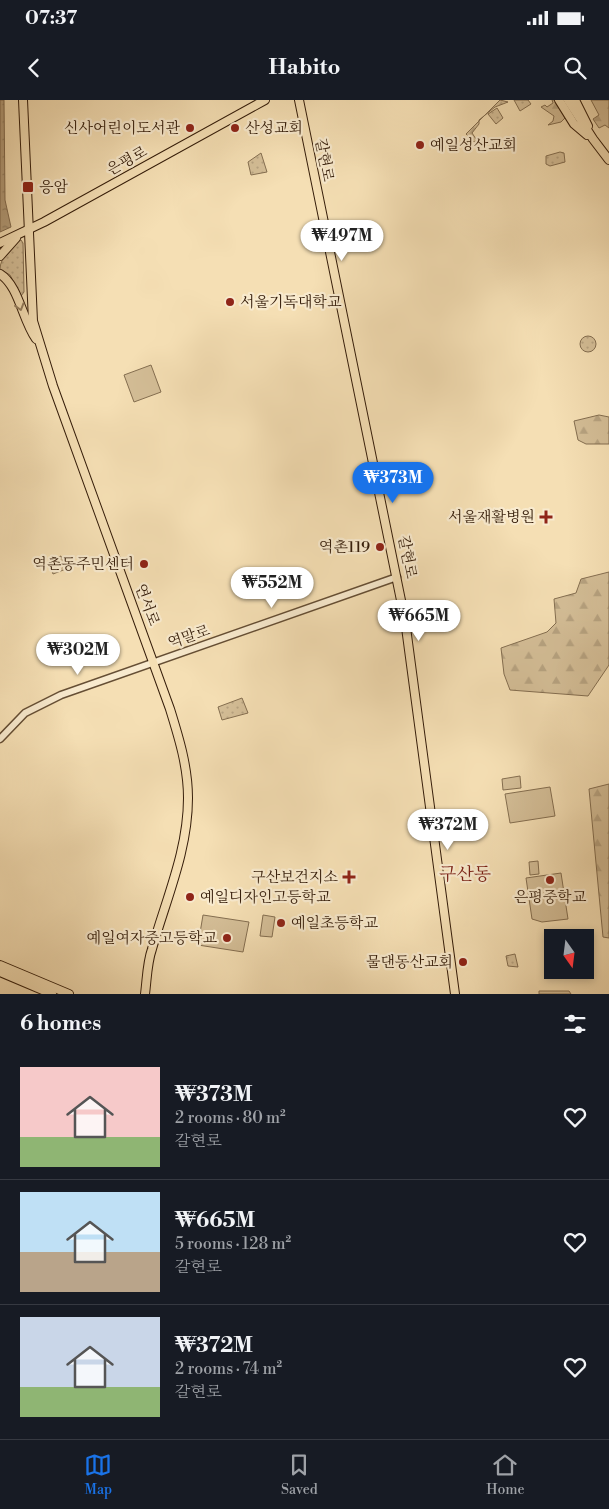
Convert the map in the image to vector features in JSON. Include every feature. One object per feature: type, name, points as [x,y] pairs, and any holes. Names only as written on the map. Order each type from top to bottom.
[{"type":"main road","name":"연서로","points":[[23,100],[33,321],[181,746],[188,798],[186,828],[180,856],[151,950],[145,994]]},
{"type":"main road","name":"은평로","points":[[0,243],[30,229],[266,100]]},
{"type":"main road","name":"갈현로","points":[[299,100],[317,196],[397,577],[418,712],[456,994]]},
{"type":"main road","points":[[559,100],[574,124],[593,139]]},
{"type":"main road","points":[[568,100],[609,160]]},
{"type":"main road","points":[[575,100],[593,139]]},
{"type":"main road","points":[[0,256],[12,241],[30,229]]},
{"type":"main road","points":[[0,274],[10,283],[27,327],[39,342]]},
{"type":"main road","points":[[0,965],[69,994]]},
{"type":"main road","points":[[0,972],[52,994]]},
{"type":"street","name":"역말로","points":[[0,739],[25,713],[46,701],[397,577]]},
{"type":"green space","points":[[500,100],[508,102],[495,107],[484,116]]},
{"type":"green space","points":[[514,100],[528,100],[531,104],[520,111]]},
{"type":"green space","points":[[552,100],[557,100],[565,118],[561,122],[548,125],[553,121],[554,116],[541,107],[545,105],[547,107],[553,103]]},
{"type":"green space","points":[[591,100],[609,100],[609,128],[605,125],[599,128],[593,119],[599,115]]},
{"type":"green space","points":[[497,108],[503,118],[496,124],[488,114]]},
{"type":"green space","points":[[479,121],[479,124],[472,133],[476,139],[482,139],[474,142],[466,134]]},
{"type":"green space","points":[[560,152],[564,153],[565,162],[550,166],[546,164],[546,156]]},
{"type":"green space","points":[[261,153],[267,172],[251,175],[248,162]]},
{"type":"green space","points":[[21,240],[23,243],[24,292],[21,296],[10,275],[0,269],[4,257]]},
{"type":"green space","points":[[588,336],[596,344],[588,352],[580,344]]},
{"type":"green space","points":[[151,365],[161,392],[134,402],[124,375]]},
{"type":"green space","points":[[599,415],[609,417],[609,444],[586,444],[578,440],[574,421]]},
{"type":"green space","points":[[61,556],[66,569],[53,574],[48,561]]},
{"type":"green space","points":[[609,572],[609,665],[588,696],[510,690],[504,674],[501,648],[547,632],[556,623],[554,599],[576,593],[581,579]]},
{"type":"green space","points":[[242,698],[248,713],[222,720],[218,707]]},
{"type":"green space","points":[[520,776],[521,788],[503,790],[502,779]]},
{"type":"green space","points":[[609,784],[609,938],[603,937],[589,789]]},
{"type":"green space","points":[[550,787],[555,816],[510,823],[505,794]]},
{"type":"green space","points":[[538,861],[539,874],[530,875],[529,862]]},
{"type":"green space","points":[[561,873],[568,919],[542,922],[532,919],[526,878]]},
{"type":"green space","points":[[203,915],[249,922],[243,952],[198,945]]},
{"type":"green space","points":[[263,915],[275,917],[272,937],[260,936]]},
{"type":"green space","points":[[515,954],[518,967],[508,966],[506,956]]},
{"type":"green space","points":[[539,991],[569,991],[571,994],[539,994]]},
{"type":"water","points":[[0,100],[4,100],[5,200],[11,227],[0,232]]},
{"type":"place","name":"신사어린이도서관","points":[[190,128]]},
{"type":"place","name":"산성교회","points":[[235,128]]},
{"type":"place","name":"예일성산교회","points":[[420,145]]},
{"type":"place","name":"응암","points":[[28,187]]},
{"type":"place","name":"서울기독대학교","points":[[230,302]]},
{"type":"place","name":"서울재활병원","points":[[546,517]]},
{"type":"place","name":"역촌119","points":[[380,547]]},
{"type":"place","name":"역촌동주민센터","points":[[144,564]]},
{"type":"place","name":"구산보건지소","points":[[349,877]]},
{"type":"place","name":"은평중학교","points":[[550,880]]},
{"type":"place","name":"예일디자인고등학교","points":[[190,897]]},
{"type":"place","name":"예일초등학교","points":[[281,923]]},
{"type":"place","name":"예일여자중고등학교","points":[[227,938]]},
{"type":"place","name":"물댄동산교회","points":[[463,962]]},
{"type":"district","name":"구산동","points":[[465,874]]}]
